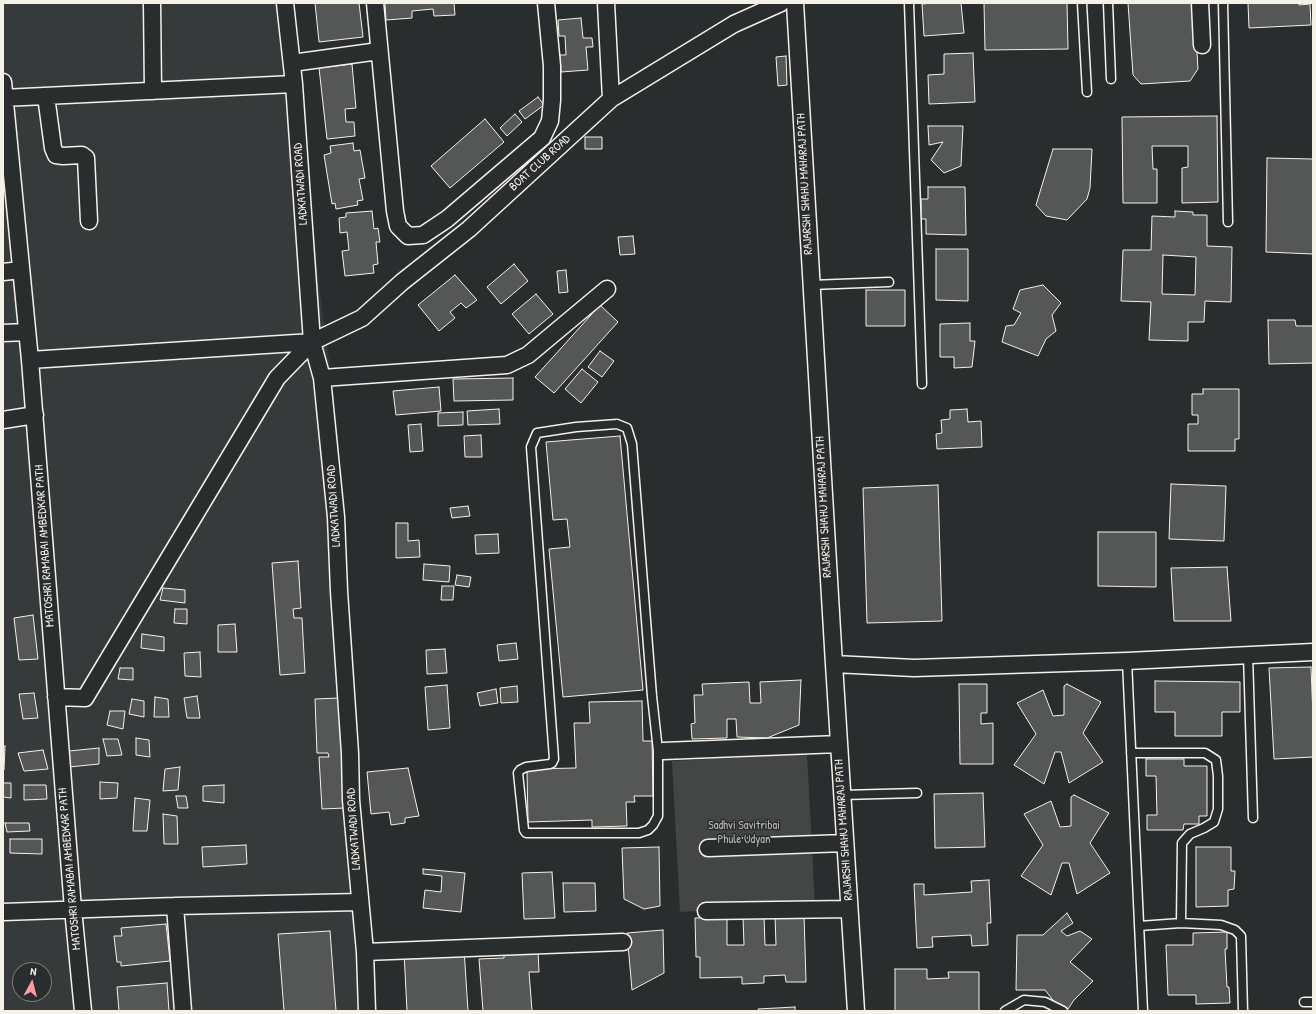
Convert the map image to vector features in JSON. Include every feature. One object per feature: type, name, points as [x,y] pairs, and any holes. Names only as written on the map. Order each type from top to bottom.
[{"type":"street","points":[[152,3],[153,91]]},
{"type":"street","name":"LADKATWADI ROAD","points":[[285,3],[294,84],[312,342],[322,378],[336,517],[340,614],[350,753],[351,800],[365,952],[367,1011]]},
{"type":"street","points":[[375,3],[395,211],[398,226],[408,236],[423,234],[448,219],[542,138],[550,121],[552,100],[552,66],[546,3]]},
{"type":"street","points":[[606,3],[612,99]]},
{"type":"street","name":"BOAT CLUB ROAD","points":[[312,342],[362,318],[402,282],[468,229],[612,99],[734,24],[781,3]]},
{"type":"street","name":"RAJARSHI SHAHU MAHARAJ PATH","points":[[795,3],[856,1011]]},
{"type":"street","points":[[1200,3],[1202,45]]},
{"type":"street","points":[[292,63],[379,51]]},
{"type":"street","name":"MATOSHRI RAMABAI AMBEDKAR PATH","points":[[3,82],[35,415],[73,909],[83,1011]]},
{"type":"street","points":[[4,98],[294,84]]},
{"type":"street","points":[[46,96],[53,148],[56,155],[82,155],[86,158],[88,221]]},
{"type":"street","points":[[550,121],[569,137]]},
{"type":"street","points":[[3,272],[21,270]]},
{"type":"street","points":[[322,378],[507,365],[528,355],[607,289]]},
{"type":"street","points":[[3,332],[27,332]]},
{"type":"street","points":[[30,360],[312,342]]},
{"type":"street","points":[[56,697],[84,698],[278,378],[312,342]]},
{"type":"street","points":[[3,420],[35,415]]},
{"type":"street","points":[[834,664],[914,668],[1127,661],[1313,652]]},
{"type":"street","points":[[660,751],[839,744]]},
{"type":"street","points":[[708,848],[845,843]]},
{"type":"street","points":[[3,912],[360,902]]},
{"type":"street","points":[[175,906],[183,1011]]},
{"type":"street","points":[[706,911],[850,910]]},
{"type":"street","points":[[365,952],[623,942]]},
{"type":"lane","points":[[909,3],[922,384]]},
{"type":"lane","points":[[1082,3],[1087,92]]},
{"type":"lane","points":[[1108,3],[1111,79]]},
{"type":"lane","points":[[1223,3],[1228,222]]},
{"type":"lane","points":[[811,285],[889,282]]},
{"type":"lane","points":[[617,424],[627,428],[632,444],[652,696],[660,751],[658,816],[648,830],[639,833],[524,832],[518,773],[526,767],[550,764],[554,759],[531,447],[537,433],[576,427],[617,424]]},
{"type":"lane","points":[[1248,655],[1253,818]]},
{"type":"lane","points":[[1127,661],[1143,1011]]},
{"type":"lane","points":[[1131,753],[1205,753],[1216,760],[1218,776],[1218,809],[1214,822],[1190,834],[1182,843],[1181,923]]},
{"type":"lane","points":[[842,795],[917,793]]},
{"type":"lane","points":[[1139,926],[1181,923],[1221,924],[1235,930],[1241,936],[1243,1011]]},
{"type":"lane","points":[[1005,1011],[1024,1000],[1045,1002],[1063,1011]]},
{"type":"lane","points":[[1304,1002],[1313,1002]]},
{"type":"shaded area","points":[[3,3],[292,3],[320,293],[332,382],[336,427],[339,507],[367,1011],[3,1011]]},
{"type":"green space","name":"Sadhvi Savitribai Phule Udyan","points":[[807,754],[815,905],[680,912],[672,761]]},
{"type":"building","points":[[315,3],[359,3],[363,37],[319,42]]},
{"type":"building","points":[[385,3],[454,3],[455,15],[434,16],[433,9],[412,11],[412,18],[386,20]]},
{"type":"building","points":[[961,3],[964,33],[924,36],[922,4]]},
{"type":"building","points":[[984,3],[1067,3],[1068,49],[985,50]]},
{"type":"building","points":[[1128,3],[1194,3],[1198,69],[1190,81],[1141,84],[1133,75]]},
{"type":"building","points":[[1248,3],[1310,4],[1311,25],[1249,28]]},
{"type":"building","points":[[581,18],[583,38],[592,38],[593,47],[586,47],[588,70],[561,72],[560,55],[566,55],[565,36],[559,36],[558,20]]},
{"type":"building","points":[[973,53],[975,102],[929,104],[928,75],[944,74],[944,54]]},
{"type":"building","points":[[786,56],[787,85],[778,86],[776,57]]},
{"type":"building","points":[[352,64],[356,108],[345,109],[346,122],[354,122],[355,136],[327,139],[319,68]]},
{"type":"building","points":[[538,97],[544,105],[525,119],[519,111]]},
{"type":"building","points":[[515,114],[522,122],[507,136],[500,128]]},
{"type":"building","points":[[1217,116],[1218,202],[1182,203],[1182,168],[1188,167],[1188,146],[1152,146],[1153,169],[1157,169],[1157,203],[1123,203],[1122,117]]},
{"type":"building","points":[[485,119],[504,142],[450,188],[431,166]]},
{"type":"building","points":[[928,126],[963,126],[961,166],[944,173],[931,160],[943,142],[929,145]]},
{"type":"building","points":[[585,137],[602,137],[602,149],[585,149]]},
{"type":"building","points":[[353,143],[354,151],[360,150],[365,178],[359,179],[363,200],[357,201],[358,205],[336,209],[335,203],[332,204],[324,155],[331,153],[330,146]]},
{"type":"building","points":[[1053,149],[1092,149],[1090,188],[1087,199],[1067,220],[1046,216],[1036,205]]},
{"type":"building","points":[[1267,158],[1313,159],[1313,254],[1266,252]]},
{"type":"building","points":[[928,187],[965,187],[966,235],[926,234],[926,219],[921,219],[921,199],[928,199]]},
{"type":"building","points":[[372,211],[374,229],[378,228],[380,242],[376,242],[378,264],[373,265],[374,273],[345,276],[342,251],[349,250],[347,232],[340,233],[339,218],[346,217],[346,213]]},
{"type":"building","points":[[1175,211],[1193,212],[1193,215],[1207,215],[1207,246],[1232,247],[1231,302],[1205,301],[1204,322],[1188,322],[1188,341],[1149,340],[1151,302],[1121,301],[1123,250],[1151,250],[1152,216],[1175,217]],"holes":[[[1163,255],[1196,257],[1195,295],[1162,294]]]},
{"type":"building","points":[[633,236],[635,254],[620,255],[618,237]]},
{"type":"building","points":[[936,249],[968,249],[968,301],[936,300]]},
{"type":"building","points":[[514,264],[528,281],[501,304],[487,287]]},
{"type":"building","points":[[566,270],[568,292],[559,293],[557,271]]},
{"type":"building","points":[[455,275],[477,300],[466,308],[461,303],[450,312],[455,318],[439,331],[418,305]]},
{"type":"building","points":[[1043,285],[1061,303],[1052,315],[1056,331],[1046,339],[1038,356],[1002,342],[1006,326],[1014,325],[1021,313],[1013,309],[1020,290]]},
{"type":"building","points":[[866,290],[905,290],[905,326],[866,326]]},
{"type":"building","points":[[536,294],[553,314],[529,334],[512,314]]},
{"type":"building","points":[[600,305],[618,322],[554,393],[535,377]]},
{"type":"building","points":[[1268,320],[1295,320],[1296,326],[1313,326],[1313,363],[1269,364]]},
{"type":"building","points":[[970,323],[970,341],[975,341],[972,367],[954,368],[954,357],[940,357],[940,324]]},
{"type":"building","points":[[600,351],[614,361],[602,377],[588,367]]},
{"type":"building","points":[[582,369],[598,382],[581,403],[565,389]]},
{"type":"building","points":[[513,378],[513,400],[454,401],[453,379]]},
{"type":"building","points":[[439,387],[441,411],[396,415],[393,391]]},
{"type":"building","points":[[1203,389],[1239,389],[1239,439],[1235,439],[1235,451],[1188,451],[1188,424],[1198,424],[1198,415],[1192,415],[1192,394],[1203,394]]},
{"type":"building","points":[[499,409],[500,424],[468,425],[467,411]]},
{"type":"building","points":[[967,409],[968,422],[981,421],[982,447],[937,449],[936,434],[942,433],[941,420],[950,419],[950,410]]},
{"type":"building","points":[[463,412],[463,425],[438,426],[438,413]]},
{"type":"building","points":[[421,424],[423,451],[410,452],[408,425]]},
{"type":"building","points":[[481,435],[482,457],[465,457],[464,436]]},
{"type":"building","points":[[620,436],[643,690],[563,697],[549,549],[570,547],[567,519],[553,520],[546,442]]},
{"type":"building","points":[[1171,484],[1226,486],[1224,541],[1169,539]]},
{"type":"building","points":[[938,485],[942,621],[867,623],[863,488]]},
{"type":"building","points":[[468,506],[470,516],[452,518],[450,508]]},
{"type":"building","points":[[396,523],[408,523],[408,541],[419,540],[420,557],[396,558]]},
{"type":"building","points":[[1098,532],[1156,532],[1156,587],[1098,586]]},
{"type":"building","points":[[498,534],[499,553],[476,554],[475,535]]},
{"type":"building","points":[[298,561],[301,608],[293,609],[294,618],[302,618],[305,673],[280,675],[272,563]]},
{"type":"building","points":[[424,564],[450,566],[449,582],[423,580]]},
{"type":"building","points":[[1227,567],[1231,621],[1174,621],[1171,568]]},
{"type":"building","points":[[457,575],[471,577],[469,587],[455,585]]},
{"type":"building","points":[[442,586],[454,586],[453,600],[441,600]]},
{"type":"building","points":[[163,588],[185,590],[185,603],[160,600]]},
{"type":"building","points":[[175,609],[187,609],[187,624],[174,623]]},
{"type":"building","points":[[33,615],[38,659],[19,660],[14,618]]},
{"type":"building","points":[[235,624],[237,652],[218,652],[218,625]]},
{"type":"building","points":[[142,634],[164,637],[164,651],[141,648]]},
{"type":"building","points":[[516,643],[518,659],[499,661],[497,645]]},
{"type":"building","points":[[445,649],[447,673],[427,674],[426,650]]},
{"type":"building","points":[[200,652],[201,677],[185,676],[184,653]]},
{"type":"building","points":[[1311,667],[1313,757],[1274,759],[1269,668]]},
{"type":"building","points":[[120,668],[133,668],[133,680],[118,679]]},
{"type":"building","points":[[801,680],[799,725],[767,738],[737,737],[736,719],[727,719],[727,738],[692,739],[691,724],[695,723],[694,695],[703,695],[702,684],[749,682],[750,703],[761,703],[760,682]]},
{"type":"building","points":[[1155,681],[1240,682],[1240,712],[1222,712],[1222,736],[1175,736],[1175,712],[1155,712]]},
{"type":"building","points":[[959,684],[987,684],[987,713],[981,713],[981,724],[993,723],[993,764],[960,764]]},
{"type":"building","points":[[1067,684],[1101,702],[1083,733],[1103,762],[1069,783],[1061,752],[1055,752],[1044,784],[1014,765],[1036,734],[1017,703],[1043,690],[1053,716],[1064,715],[1064,686]]},
{"type":"building","points":[[447,685],[450,728],[428,730],[425,687]]},
{"type":"building","points":[[517,686],[518,702],[501,703],[500,688]]},
{"type":"building","points":[[496,689],[498,703],[480,706],[477,693]]},
{"type":"building","points":[[34,693],[38,718],[23,719],[19,694]]},
{"type":"building","points":[[197,696],[200,718],[187,718],[184,698]]},
{"type":"building","points":[[155,697],[168,699],[169,717],[154,717]]},
{"type":"building","points":[[340,698],[345,808],[322,809],[319,757],[329,757],[328,753],[317,753],[315,699]]},
{"type":"building","points":[[132,699],[144,701],[144,717],[129,714]]},
{"type":"building","points":[[642,701],[643,741],[652,741],[653,796],[634,796],[635,802],[626,802],[627,826],[592,827],[592,820],[528,822],[527,769],[576,768],[574,723],[590,723],[589,702]]},
{"type":"building","points":[[110,711],[125,711],[123,729],[107,725]]},
{"type":"building","points":[[136,738],[149,740],[150,757],[136,755]]},
{"type":"building","points":[[103,739],[118,739],[122,755],[107,756]]},
{"type":"building","points":[[5,746],[4,770],[3,770],[3,747]]},
{"type":"building","points":[[99,748],[99,764],[69,767],[69,751]]},
{"type":"building","points":[[43,750],[48,769],[24,771],[18,753]]},
{"type":"building","points":[[1146,759],[1184,759],[1184,766],[1207,766],[1207,816],[1199,816],[1199,824],[1184,824],[1183,830],[1147,830],[1147,815],[1157,815],[1156,776],[1146,776]]},
{"type":"building","points":[[180,767],[178,790],[163,791],[165,769]]},
{"type":"building","points":[[408,768],[419,816],[405,818],[405,823],[391,825],[389,812],[371,814],[367,772]]},
{"type":"building","points":[[100,782],[118,783],[117,798],[100,799]]},
{"type":"building","points":[[3,783],[11,783],[11,798],[3,797]]},
{"type":"building","points":[[24,785],[46,785],[47,799],[24,800]]},
{"type":"building","points":[[224,785],[224,803],[203,801],[203,786]]},
{"type":"building","points":[[983,793],[985,847],[935,848],[934,794]]},
{"type":"building","points":[[1074,795],[1109,813],[1090,843],[1110,873],[1077,894],[1069,863],[1062,863],[1051,895],[1021,876],[1043,845],[1024,814],[1051,801],[1060,827],[1071,826],[1071,797]]},
{"type":"building","points":[[176,796],[186,796],[188,808],[178,808]]},
{"type":"building","points":[[135,798],[150,800],[147,831],[133,831]]},
{"type":"building","points":[[163,814],[177,816],[178,844],[164,844]]},
{"type":"building","points":[[5,823],[29,823],[30,831],[7,832]]},
{"type":"building","points":[[10,839],[42,839],[42,854],[10,853]]},
{"type":"building","points":[[246,845],[247,864],[203,867],[202,847]]},
{"type":"building","points":[[659,847],[660,906],[644,909],[624,899],[622,848]]},
{"type":"building","points":[[1196,847],[1231,847],[1231,871],[1235,871],[1234,889],[1228,890],[1228,906],[1196,907]]},
{"type":"building","points":[[423,869],[465,873],[461,912],[423,908],[425,890],[441,892],[442,876],[423,874]]},
{"type":"building","points":[[552,872],[555,918],[524,919],[522,873]]},
{"type":"building","points":[[989,880],[991,923],[987,923],[988,945],[972,946],[971,935],[932,937],[933,947],[917,948],[914,884],[924,884],[924,895],[972,892],[971,881]]},
{"type":"building","points":[[563,883],[595,883],[596,911],[564,912]]},
{"type":"building","points":[[1067,913],[1073,923],[1061,931],[1067,936],[1080,931],[1092,939],[1070,962],[1093,981],[1074,1000],[1068,1009],[1056,1004],[1045,990],[1016,990],[1017,935],[1043,935]]},
{"type":"building","points":[[804,915],[806,982],[786,982],[785,975],[764,976],[764,983],[742,984],[742,977],[700,978],[700,957],[696,957],[695,918],[727,917],[727,945],[744,945],[743,917],[764,916],[765,945],[776,945],[775,916]]},
{"type":"building","points":[[166,924],[170,961],[121,966],[121,962],[117,962],[114,936],[122,936],[121,928]]},
{"type":"building","points":[[663,930],[664,973],[632,990],[627,933]]},
{"type":"building","points":[[330,931],[336,1011],[284,1011],[278,934]]},
{"type":"building","points":[[1227,932],[1227,949],[1225,949],[1227,987],[1229,987],[1230,1003],[1196,1004],[1196,995],[1168,995],[1166,945],[1193,945],[1193,933]]},
{"type":"building","points":[[464,949],[468,1011],[407,1011],[404,952]]},
{"type":"building","points":[[538,950],[539,972],[529,972],[532,1011],[483,1011],[479,959],[504,958],[504,952]]},
{"type":"building","points":[[895,969],[927,969],[927,979],[949,978],[948,972],[979,972],[979,1011],[895,1011]]},
{"type":"building","points":[[167,983],[169,1011],[119,1011],[117,987]]},
{"type":"building","points":[[795,1007],[795,1011],[759,1011],[758,1009]]}]
